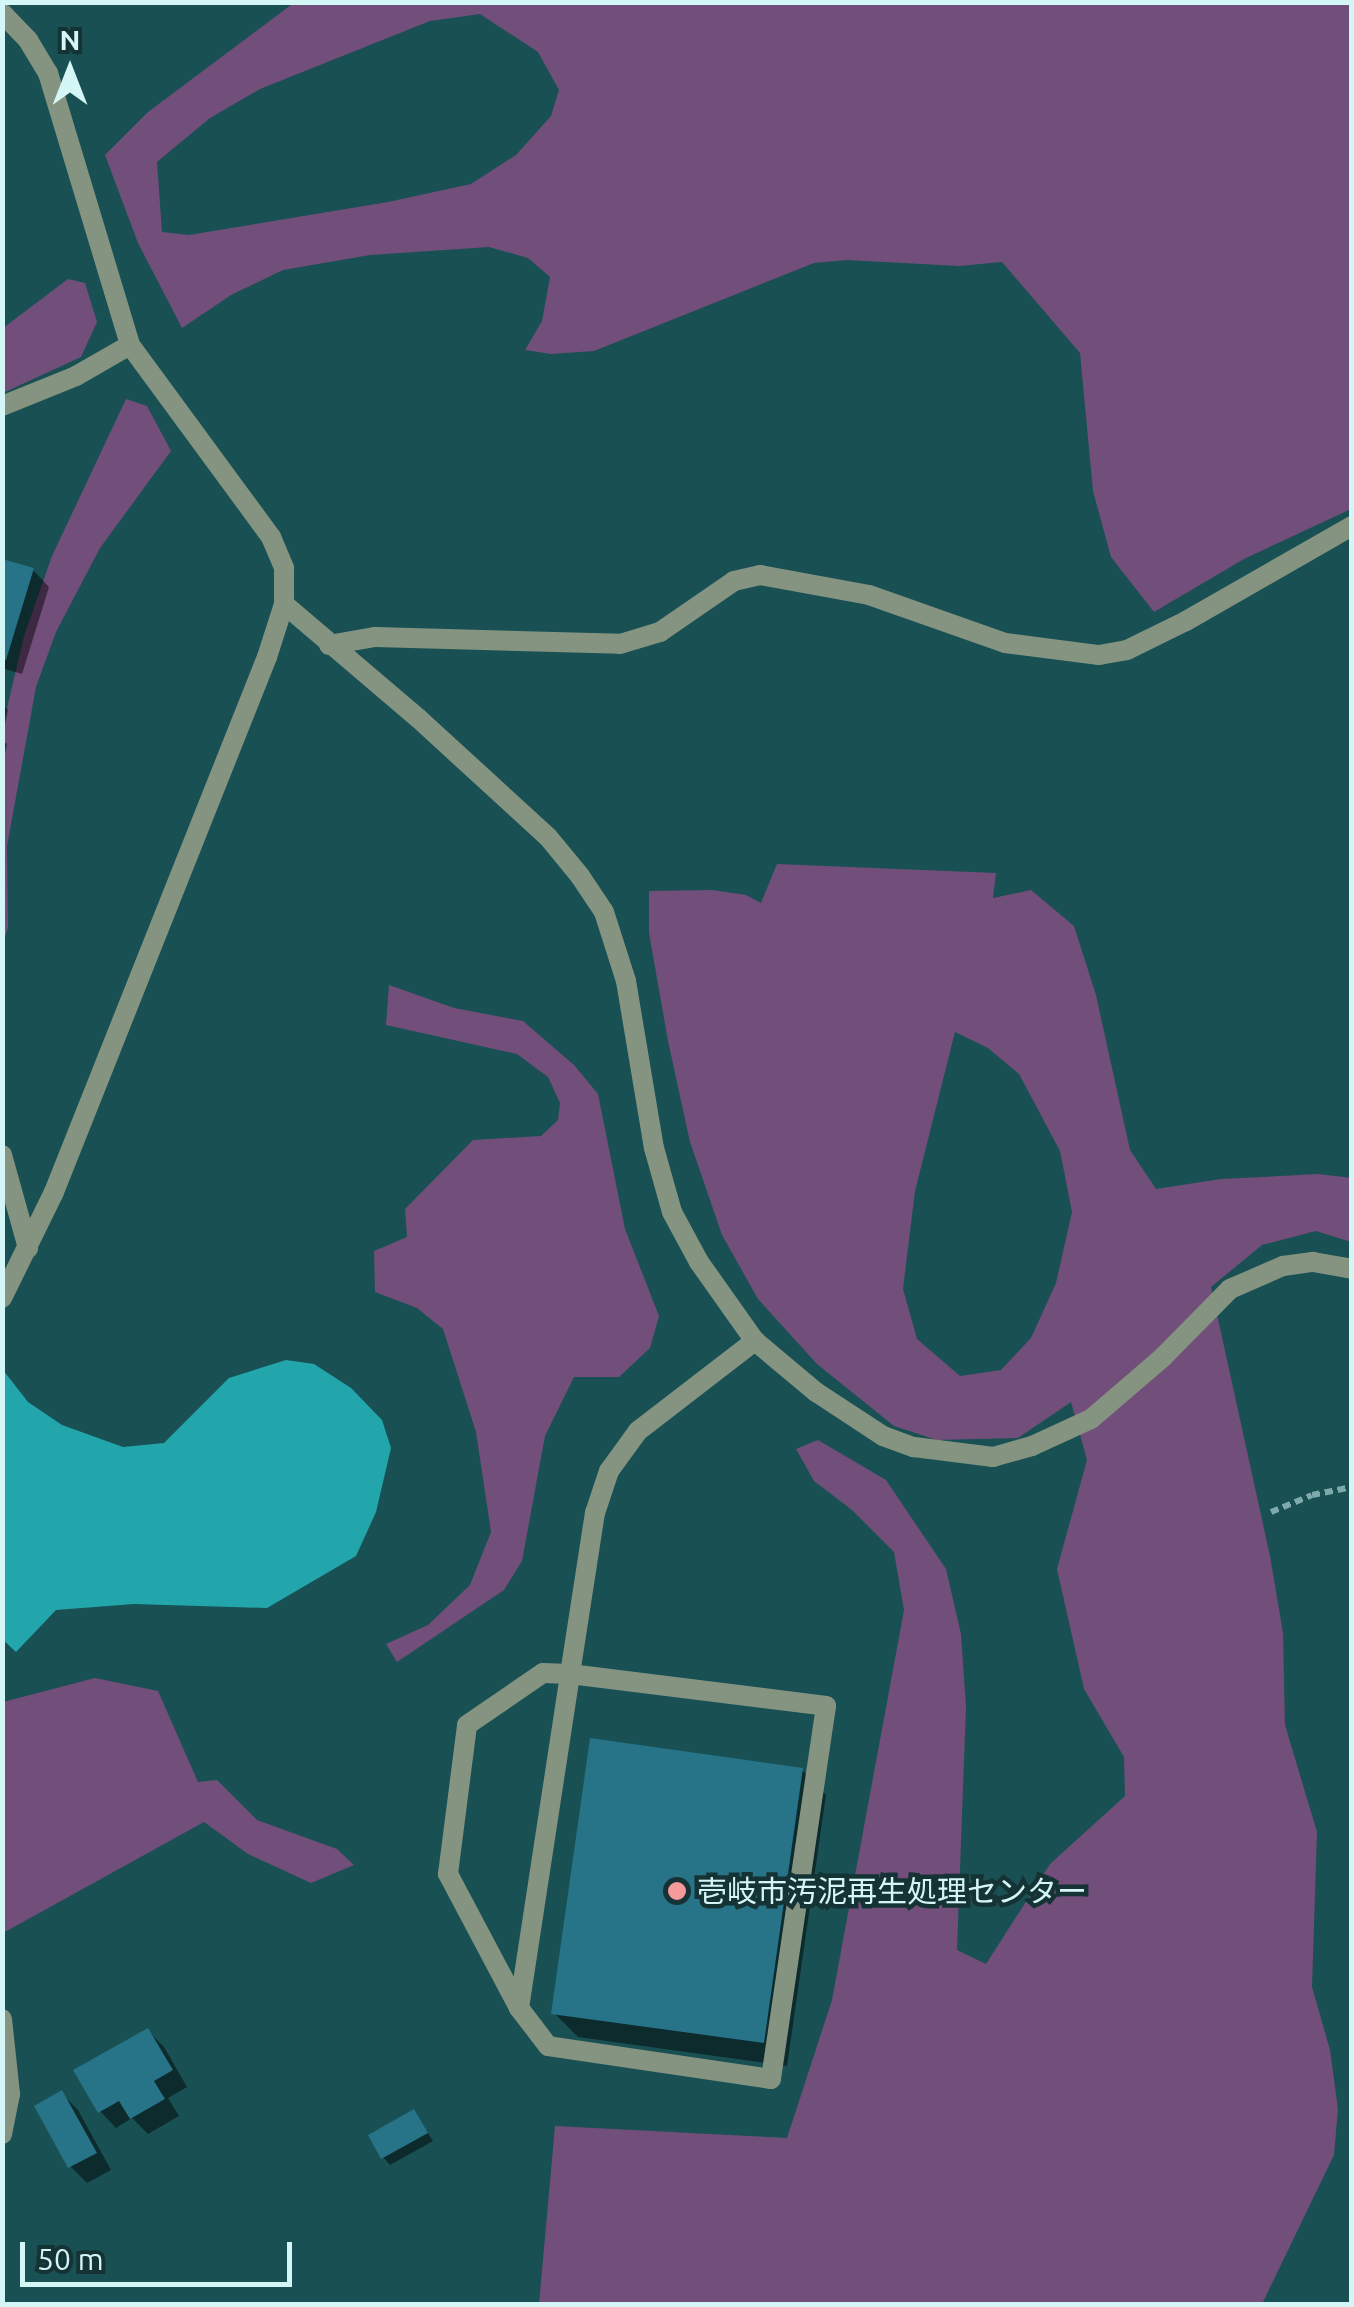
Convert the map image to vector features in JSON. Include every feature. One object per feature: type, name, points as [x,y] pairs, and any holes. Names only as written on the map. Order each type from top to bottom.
[{"type":"street","points":[[2,14],[28,40],[48,73],[130,346],[271,537],[284,568],[284,604],[54,1192],[2,1298]]},
{"type":"street","points":[[2,406],[76,376],[130,346]]},
{"type":"street","points":[[329,644],[376,637],[620,644],[660,632],[734,581],[760,575],[869,595],[1005,643],[1099,655],[1127,650],[1186,622],[1352,526]]},
{"type":"street","points":[[284,604],[418,718],[548,837],[604,912],[626,981],[654,1148],[672,1212],[699,1262],[755,1341],[816,1392],[883,1436],[928,1450],[993,1457],[1032,1446],[1091,1419],[1163,1357],[1230,1289],[1283,1266],[1313,1262],[1352,1269]]},
{"type":"street","points":[[2,1154],[28,1248]]},
{"type":"street","points":[[519,2008],[595,1513],[609,1471],[638,1431],[755,1341]]},
{"type":"street","points":[[543,1673],[826,1706],[770,2079],[548,2046],[519,2008],[448,1874],[467,1725],[543,1673]]},
{"type":"street","points":[[2,2019],[10,2094],[2,2134]]},
{"type":"path","points":[[1271,1512],[1312,1495],[1352,1487]]},
{"type":"shaded area","points":[[295,2],[1351,3],[1351,509],[1244,559],[1154,612],[1111,557],[1093,491],[1080,353],[1002,262],[959,266],[847,260],[814,263],[594,351],[551,354],[525,350],[542,321],[550,277],[528,258],[489,247],[370,255],[283,270],[231,295],[182,328],[138,243],[105,155],[148,112]],"holes":[[[480,14],[538,52],[559,90],[551,116],[516,155],[471,184],[189,235],[162,232],[157,162],[210,118],[260,89],[430,21]]]},
{"type":"shaded area","points":[[68,279],[85,283],[97,322],[81,357],[3,393],[3,328]]},
{"type":"shaded area","points":[[126,399],[147,406],[171,451],[100,548],[56,632],[36,687],[7,846],[8,928],[3,942],[3,725],[24,636],[52,556]]},
{"type":"shaded area","points":[[777,864],[996,873],[993,898],[1031,890],[1074,926],[1096,995],[1130,1150],[1156,1189],[1221,1179],[1319,1174],[1351,1178],[1351,1242],[1316,1231],[1262,1245],[1211,1287],[1270,1556],[1283,1633],[1285,1725],[1317,1832],[1312,1987],[1330,2050],[1338,2109],[1334,2155],[1262,2304],[539,2304],[555,2126],[787,2138],[832,2000],[904,1610],[894,1552],[852,1510],[814,1481],[796,1449],[818,1440],[886,1480],[946,1569],[961,1634],[966,1707],[957,1950],[986,1964],[1050,1864],[1125,1796],[1124,1757],[1084,1689],[1057,1569],[1087,1460],[1071,1402],[1018,1438],[937,1440],[894,1426],[817,1364],[758,1299],[722,1235],[690,1142],[668,1041],[649,933],[649,891],[712,890],[746,895],[761,903]],"holes":[[[955,1032],[988,1048],[1019,1074],[1060,1151],[1072,1212],[1056,1283],[1031,1338],[1001,1370],[960,1376],[917,1339],[903,1289],[915,1191]]]},
{"type":"shaded area","points":[[389,985],[454,1008],[523,1021],[574,1065],[598,1094],[625,1229],[659,1316],[650,1348],[619,1377],[574,1377],[545,1436],[522,1561],[504,1590],[397,1662],[386,1644],[428,1625],[470,1585],[491,1532],[476,1432],[443,1329],[417,1308],[375,1292],[374,1251],[407,1237],[405,1209],[473,1140],[541,1136],[558,1120],[560,1103],[548,1077],[517,1054],[386,1025]]},
{"type":"shaded area","points":[[95,1678],[158,1691],[198,1782],[217,1780],[257,1820],[337,1849],[354,1865],[311,1883],[248,1854],[204,1822],[3,1933],[3,1702]]},
{"type":"water","points":[[286,1360],[314,1364],[351,1388],[382,1420],[391,1448],[376,1512],[356,1556],[267,1608],[134,1604],[56,1610],[16,1652],[2,1639],[3,1370],[28,1402],[62,1425],[123,1447],[164,1443],[229,1378]]},
{"type":"building","points":[[2,559],[34,568],[6,660],[2,659]]},
{"type":"building","name":"壱岐市汚泥再生処理センター","points":[[590,1738],[803,1768],[764,2043],[551,2014]]},
{"type":"building","points":[[148,2028],[173,2070],[154,2081],[165,2099],[130,2119],[119,2101],[98,2113],[73,2070]]},
{"type":"building","points":[[62,2090],[97,2153],[68,2168],[34,2106]]},
{"type":"building","points":[[414,2109],[428,2133],[381,2159],[368,2135]]},
{"type":"place","name":"壱岐市汚泥再生処理センター","points":[[677,1891]]}]
